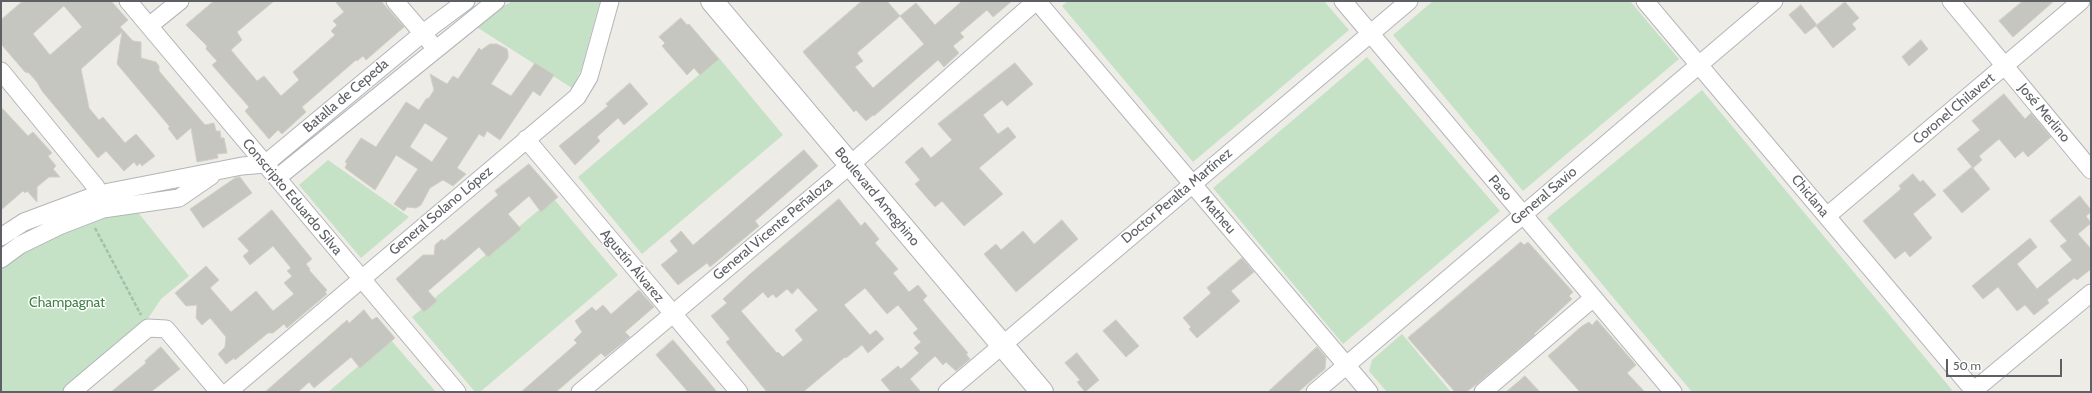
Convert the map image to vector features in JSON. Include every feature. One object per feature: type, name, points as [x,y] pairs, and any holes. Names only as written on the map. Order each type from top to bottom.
[{"type":"main road","name":"Boulevard Ameghino","points":[[712,1],[1042,392]]},
{"type":"street","name":"Conscripto Eduardo Silva","points":[[128,1],[361,280],[457,392]]},
{"type":"street","points":[[149,26],[180,1]]},
{"type":"street","points":[[395,1],[435,48]]},
{"type":"street","name":"Batalla de Cepeda","points":[[1,237],[24,222],[97,206],[218,172],[264,164],[423,33],[466,1]]},
{"type":"street","name":"Batalla de Cepeda","points":[[277,178],[435,48],[496,1]]},
{"type":"street","name":"General Solano López","points":[[228,392],[577,97],[589,77],[610,1]]},
{"type":"street","name":"General Vicente Peñaloza","points":[[580,392],[850,165],[1037,1]]},
{"type":"street","name":"Matheu","points":[[1037,1],[1369,392]]},
{"type":"street","name":"Paso","points":[[1343,1],[1592,299],[1673,392]]},
{"type":"street","name":"Doctor Peralta Martínez","points":[[947,392],[1409,1]]},
{"type":"street","name":"Chiclana","points":[[1645,1],[1973,391]]},
{"type":"street","name":"General Savio","points":[[1315,392],[1522,214],[1699,66],[1774,1]]},
{"type":"street","name":"José Merlino","points":[[1951,1],[2091,170]]},
{"type":"street","name":"Coronel Chilavert","points":[[1827,216],[2081,1]]},
{"type":"street","points":[[1,72],[96,187],[97,206]]},
{"type":"street","name":"Agustín Álvarez","points":[[526,139],[739,392]]},
{"type":"street","name":"Batalla de Cepeda","points":[[1,259],[20,245],[97,206]]},
{"type":"street","points":[[1973,391],[2091,293]]},
{"type":"street","points":[[1483,392],[1592,299]]},
{"type":"street","points":[[72,392],[148,328],[166,329],[219,392]]},
{"type":"path","points":[[97,206],[148,328]]},
{"type":"green space","points":[[513,1],[600,1],[581,70],[572,88],[475,26],[489,14]]},
{"type":"green space","points":[[1068,1],[1324,1],[1349,30],[1193,162],[1062,6]]},
{"type":"green space","points":[[1433,1],[1630,1],[1679,59],[1523,191],[1393,35]]},
{"type":"green space","points":[[1367,57],[1500,211],[1343,344],[1213,188]]},
{"type":"green space","points":[[719,58],[783,135],[642,254],[578,177]]},
{"type":"green space","points":[[1702,90],[1952,390],[1949,392],[1692,392],[1547,218]]},
{"type":"green space","points":[[328,160],[409,217],[361,258],[299,185]]},
{"type":"green space","points":[[553,198],[618,275],[480,392],[475,392],[412,317]]},
{"type":"green space","name":"Champagnat","points":[[136,210],[189,276],[161,299],[147,320],[62,392],[1,392],[1,267],[33,248],[82,225]]},
{"type":"green space","points":[[1402,334],[1451,392],[1387,392],[1369,371],[1372,360]]},
{"type":"green space","points":[[390,339],[436,392],[328,392]]},
{"type":"building","points":[[23,1],[111,1],[128,20],[120,27],[133,41],[141,42],[141,58],[156,62],[159,66],[159,71],[205,125],[214,123],[216,131],[220,131],[221,138],[224,138],[227,153],[217,154],[218,158],[197,162],[191,128],[177,140],[168,128],[170,127],[117,64],[122,32],[81,69],[89,108],[99,120],[103,117],[125,143],[136,134],[155,156],[142,166],[140,163],[137,166],[134,162],[124,171],[106,151],[98,158],[42,91],[37,82],[29,73],[25,72],[1,44],[1,20]],"holes":[[[64,6],[82,27],[50,55],[33,34]]]},
{"type":"building","points":[[214,1],[274,1],[237,32],[242,40],[231,50],[257,81],[264,76],[281,96],[299,80],[293,72],[335,35],[331,31],[337,25],[333,21],[344,12],[335,1],[381,1],[404,27],[366,60],[363,56],[357,61],[356,60],[302,107],[306,112],[282,134],[278,130],[269,139],[245,111],[249,107],[212,65],[217,61],[206,49],[207,46],[186,25]]},
{"type":"building","points":[[862,1],[887,1],[900,16],[916,3],[935,25],[962,1],[1012,1],[993,17],[987,10],[960,33],[964,37],[953,46],[959,53],[944,67],[938,60],[874,116],[873,115],[866,121],[856,110],[854,112],[803,52]],"holes":[[[900,16],[924,44],[873,88],[855,67],[863,61],[857,53]]]},
{"type":"building","points":[[2023,1],[2054,1],[2013,37],[1999,21]]},
{"type":"building","points":[[1845,2],[1859,18],[1852,24],[1856,29],[1833,48],[1816,26]]},
{"type":"building","points":[[1801,5],[1817,25],[1805,34],[1789,15]]},
{"type":"building","points":[[681,18],[687,25],[689,24],[719,59],[700,75],[694,68],[687,75],[662,46],[665,43],[659,37]]},
{"type":"building","points":[[1921,40],[1928,49],[1909,66],[1902,57]]},
{"type":"building","points":[[490,44],[497,44],[507,49],[508,58],[491,84],[511,96],[535,63],[554,75],[540,96],[533,91],[500,140],[487,131],[484,137],[479,134],[457,168],[466,174],[453,186],[443,180],[430,188],[421,205],[416,208],[407,207],[404,211],[394,204],[418,169],[396,155],[375,190],[345,168],[347,163],[345,162],[361,138],[376,147],[406,102],[419,110],[434,90],[430,74],[447,84],[453,76],[458,79],[479,48],[481,50]],"holes":[[[425,123],[448,138],[432,162],[410,147]]]},
{"type":"building","points":[[1015,63],[1033,84],[1007,106],[1002,100],[983,115],[998,134],[1008,127],[1016,137],[979,168],[1003,194],[964,226],[942,201],[935,207],[915,184],[920,180],[905,162],[922,147],[931,158],[952,140],[938,124]]},
{"type":"building","points":[[630,83],[648,104],[624,125],[618,118],[597,137],[600,141],[575,165],[559,146],[608,106],[606,104]]},
{"type":"building","points":[[2004,94],[2025,119],[2031,113],[2051,137],[2028,157],[2023,151],[2015,158],[1999,139],[1979,156],[1982,160],[1973,168],[1957,149],[1980,130],[1972,121]]},
{"type":"building","points":[[1,107],[28,136],[33,132],[52,153],[48,156],[56,166],[53,169],[60,177],[49,177],[37,187],[37,202],[27,191],[25,193],[23,191],[1,210]]},
{"type":"building","points":[[804,150],[818,166],[755,221],[759,226],[710,267],[707,263],[678,285],[661,265],[678,251],[670,241],[681,231],[693,245]]},
{"type":"building","points":[[529,164],[558,197],[541,212],[529,196],[508,214],[521,229],[488,257],[479,247],[428,291],[437,301],[424,312],[396,279],[423,255],[434,255],[435,245],[442,239],[444,241],[498,195],[495,191]]},
{"type":"building","points":[[1972,167],[1990,189],[1962,213],[1943,191]]},
{"type":"building","points":[[1913,174],[1920,182],[1923,180],[1936,195],[1913,214],[1932,238],[1910,257],[1905,251],[1895,259],[1863,221],[1901,189],[1899,186]]},
{"type":"building","points":[[240,177],[252,193],[203,228],[190,209],[235,178]]},
{"type":"building","points":[[2080,196],[2091,210],[2091,212],[2086,216],[2091,223],[2078,234],[2091,249],[2091,269],[2077,280],[2074,278],[2047,300],[2049,303],[2034,315],[2025,305],[2017,311],[1998,287],[1983,299],[1972,286],[2030,238],[2037,247],[2017,264],[2037,289],[2072,260],[2060,246],[2067,241],[2050,221]]},
{"type":"building","points":[[839,199],[861,226],[865,222],[879,239],[875,243],[898,269],[893,273],[909,292],[918,285],[927,296],[923,300],[968,353],[966,354],[970,359],[956,371],[946,362],[943,365],[935,356],[910,379],[921,392],[891,392],[881,380],[898,366],[901,369],[919,353],[914,348],[921,342],[913,333],[918,329],[898,305],[887,314],[865,288],[844,305],[870,335],[876,330],[884,339],[868,353],[862,345],[846,358],[845,357],[803,392],[767,392],[726,342],[730,339],[711,316],[727,303],[723,299],[749,275]],"holes":[[[798,288],[818,310],[795,330],[803,340],[783,357],[778,352],[777,353],[741,311],[763,292],[768,298],[773,294],[776,298],[787,289],[792,294]]]},
{"type":"building","points":[[272,210],[312,259],[306,264],[310,269],[309,270],[327,290],[325,292],[327,294],[287,328],[284,324],[273,333],[268,333],[235,360],[234,358],[226,364],[218,354],[225,347],[226,337],[210,318],[202,325],[196,318],[197,305],[186,306],[175,293],[206,266],[219,280],[210,288],[231,312],[256,291],[273,311],[294,294],[284,283],[292,276],[287,271],[291,268],[273,246],[250,265],[243,256],[249,251],[238,239]]},
{"type":"building","points":[[1062,220],[1078,239],[1016,292],[984,254],[996,244],[1001,250],[1023,231],[1034,244]]},
{"type":"building","points":[[1521,242],[1524,245],[1528,242],[1573,292],[1569,296],[1572,299],[1534,334],[1535,335],[1477,384],[1466,392],[1455,392],[1408,338]]},
{"type":"building","points":[[1242,258],[1254,272],[1231,291],[1240,301],[1197,338],[1189,329],[1191,327],[1183,318],[1211,293],[1207,288]]},
{"type":"building","points":[[639,290],[654,307],[625,332],[630,337],[605,357],[601,353],[556,392],[521,392],[577,343],[574,340],[582,332],[575,321],[592,307],[596,311],[603,305],[611,314]]},
{"type":"building","points":[[364,310],[372,320],[377,317],[395,338],[360,368],[351,357],[314,388],[309,382],[298,392],[265,392],[347,320],[349,323]]},
{"type":"building","points":[[1116,320],[1139,346],[1126,357],[1103,331]]},
{"type":"building","points":[[1597,320],[1636,365],[1627,373],[1645,392],[1580,392],[1548,356],[1582,326],[1589,322],[1592,325]]},
{"type":"building","points":[[673,340],[717,392],[688,392],[656,355]]},
{"type":"building","points":[[161,347],[180,369],[151,392],[111,392],[146,363],[145,361]]},
{"type":"building","points":[[1317,347],[1326,357],[1325,369],[1298,392],[1268,392]]},
{"type":"building","points":[[1077,353],[1099,380],[1085,392],[1077,382],[1080,380],[1065,363]]},
{"type":"building","points":[[1525,376],[1540,392],[1506,392],[1519,381]]}]
